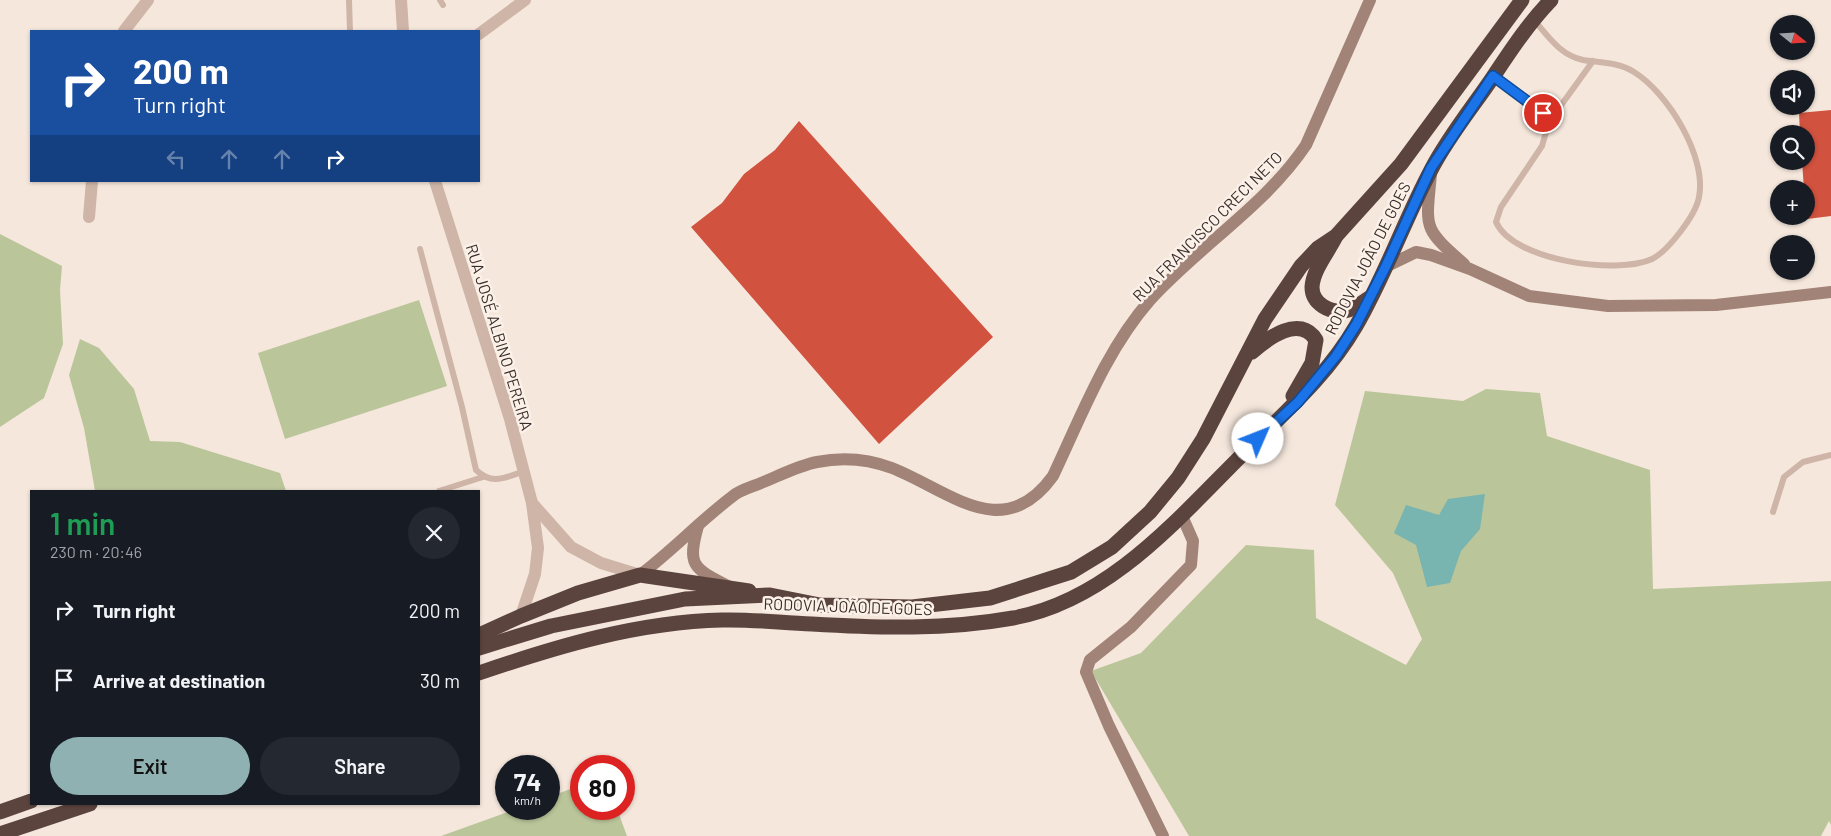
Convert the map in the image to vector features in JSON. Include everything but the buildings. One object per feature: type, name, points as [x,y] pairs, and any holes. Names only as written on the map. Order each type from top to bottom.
[{"type":"highway","name":"RODOVIA JOÃO DE GOES","points":[[480,648],[551,626],[676,601],[770,595],[820,605],[912,608],[990,598],[1071,572],[1112,547],[1150,512],[1178,478],[1203,439],[1266,318],[1301,266],[1318,248],[1336,236],[1401,164],[1522,0]]},
{"type":"highway","name":"RODOVIA JOÃO DE GOES","points":[[480,673],[554,648],[625,631],[688,622],[726,620],[895,628],[949,626],[1015,618],[1050,608],[1086,591],[1126,563],[1182,516],[1272,425],[1298,402],[1336,356],[1356,325],[1386,266],[1431,168],[1493,76],[1534,19],[1551,0]]},
{"type":"highway","points":[[1336,236],[1314,276],[1312,288],[1316,300],[1322,307],[1345,311],[1369,298]]},
{"type":"highway","points":[[1245,357],[1264,341],[1279,332],[1292,329],[1307,331],[1316,340],[1312,363],[1301,384],[1272,425]]},
{"type":"highway","points":[[480,635],[578,593],[640,575],[728,586],[770,595]]},
{"type":"highway","points":[[0,812],[30,801]]},
{"type":"highway","points":[[0,834],[87,805]]},
{"type":"main road","name":"RUA FRANCISCO CRECI NETO","points":[[640,575],[671,551],[735,494],[788,471],[818,462],[849,458],[891,468],[972,506],[997,511],[1010,510],[1028,502],[1042,492],[1053,476],[1112,354],[1150,301],[1274,184],[1294,163],[1306,145],[1370,0]]},
{"type":"main road","points":[[1431,168],[1427,216],[1429,228],[1434,236],[1470,269]]},
{"type":"main road","points":[[1386,266],[1416,252],[1431,255],[1470,269],[1530,296],[1608,306],[1716,305],[1831,292]]},
{"type":"main road","points":[[1164,836],[1109,726],[1086,672],[1090,660],[1131,627],[1191,565],[1193,541],[1182,516]]},
{"type":"main road","points":[[698,526],[691,551],[695,565],[704,573],[728,586]]},
{"type":"street","points":[[125,30],[148,0]]},
{"type":"street","points":[[401,0],[403,30]]},
{"type":"street","points":[[480,33],[525,0]]},
{"type":"street","points":[[89,217],[92,182]]},
{"type":"street","name":"RUA JOSÉ ALBINO PEREIRA","points":[[435,182],[510,419],[522,472],[532,503],[538,548],[536,574],[529,597],[520,616]]},
{"type":"street","name":"RUA JOSÉ ALBINO PEREIRA","points":[[532,503],[570,547],[601,562],[640,575]]},
{"type":"lane","points":[[350,0],[350,30]]},
{"type":"lane","points":[[1534,19],[1558,48],[1581,59],[1593,61],[1623,66],[1634,72],[1676,116],[1689,138],[1701,187],[1699,199],[1681,231],[1653,258],[1618,266],[1546,257],[1516,244],[1499,228],[1496,222],[1501,207],[1542,146],[1549,122],[1593,61]]},
{"type":"lane","points":[[1493,76],[1543,113],[1549,122]]},
{"type":"lane","points":[[420,249],[462,407],[476,470],[484,477],[495,481],[522,472]]},
{"type":"lane","points":[[1772,512],[1784,477],[1803,462],[1831,455]]},
{"type":"lane","points":[[442,490],[484,477]]},
{"type":"green space","points":[[0,234],[62,266],[60,290],[63,344],[44,398],[0,427]]},
{"type":"green space","points":[[419,300],[447,386],[285,439],[258,353]]},
{"type":"green space","points":[[80,339],[99,348],[134,389],[150,441],[180,442],[280,473],[286,490],[95,490],[84,428],[69,375]]},
{"type":"green space","points":[[1486,389],[1540,393],[1547,436],[1650,470],[1653,589],[1831,581],[1831,825],[1829,821],[1821,836],[1189,836],[1091,671],[1141,653],[1246,545],[1314,550],[1316,618],[1406,665],[1422,639],[1393,573],[1335,505],[1365,391],[1463,401]]},
{"type":"green space","points":[[570,789],[570,820],[621,820],[627,836],[441,836],[495,817],[495,820],[560,820],[560,793]]},
{"type":"water","points":[[1485,494],[1480,529],[1461,551],[1450,583],[1427,587],[1416,545],[1394,533],[1406,505],[1439,515],[1448,499]]},
{"type":"route","points":[[1258,439],[1298,402],[1336,356],[1356,325],[1386,266],[1431,168],[1493,76],[1543,113]]}]
